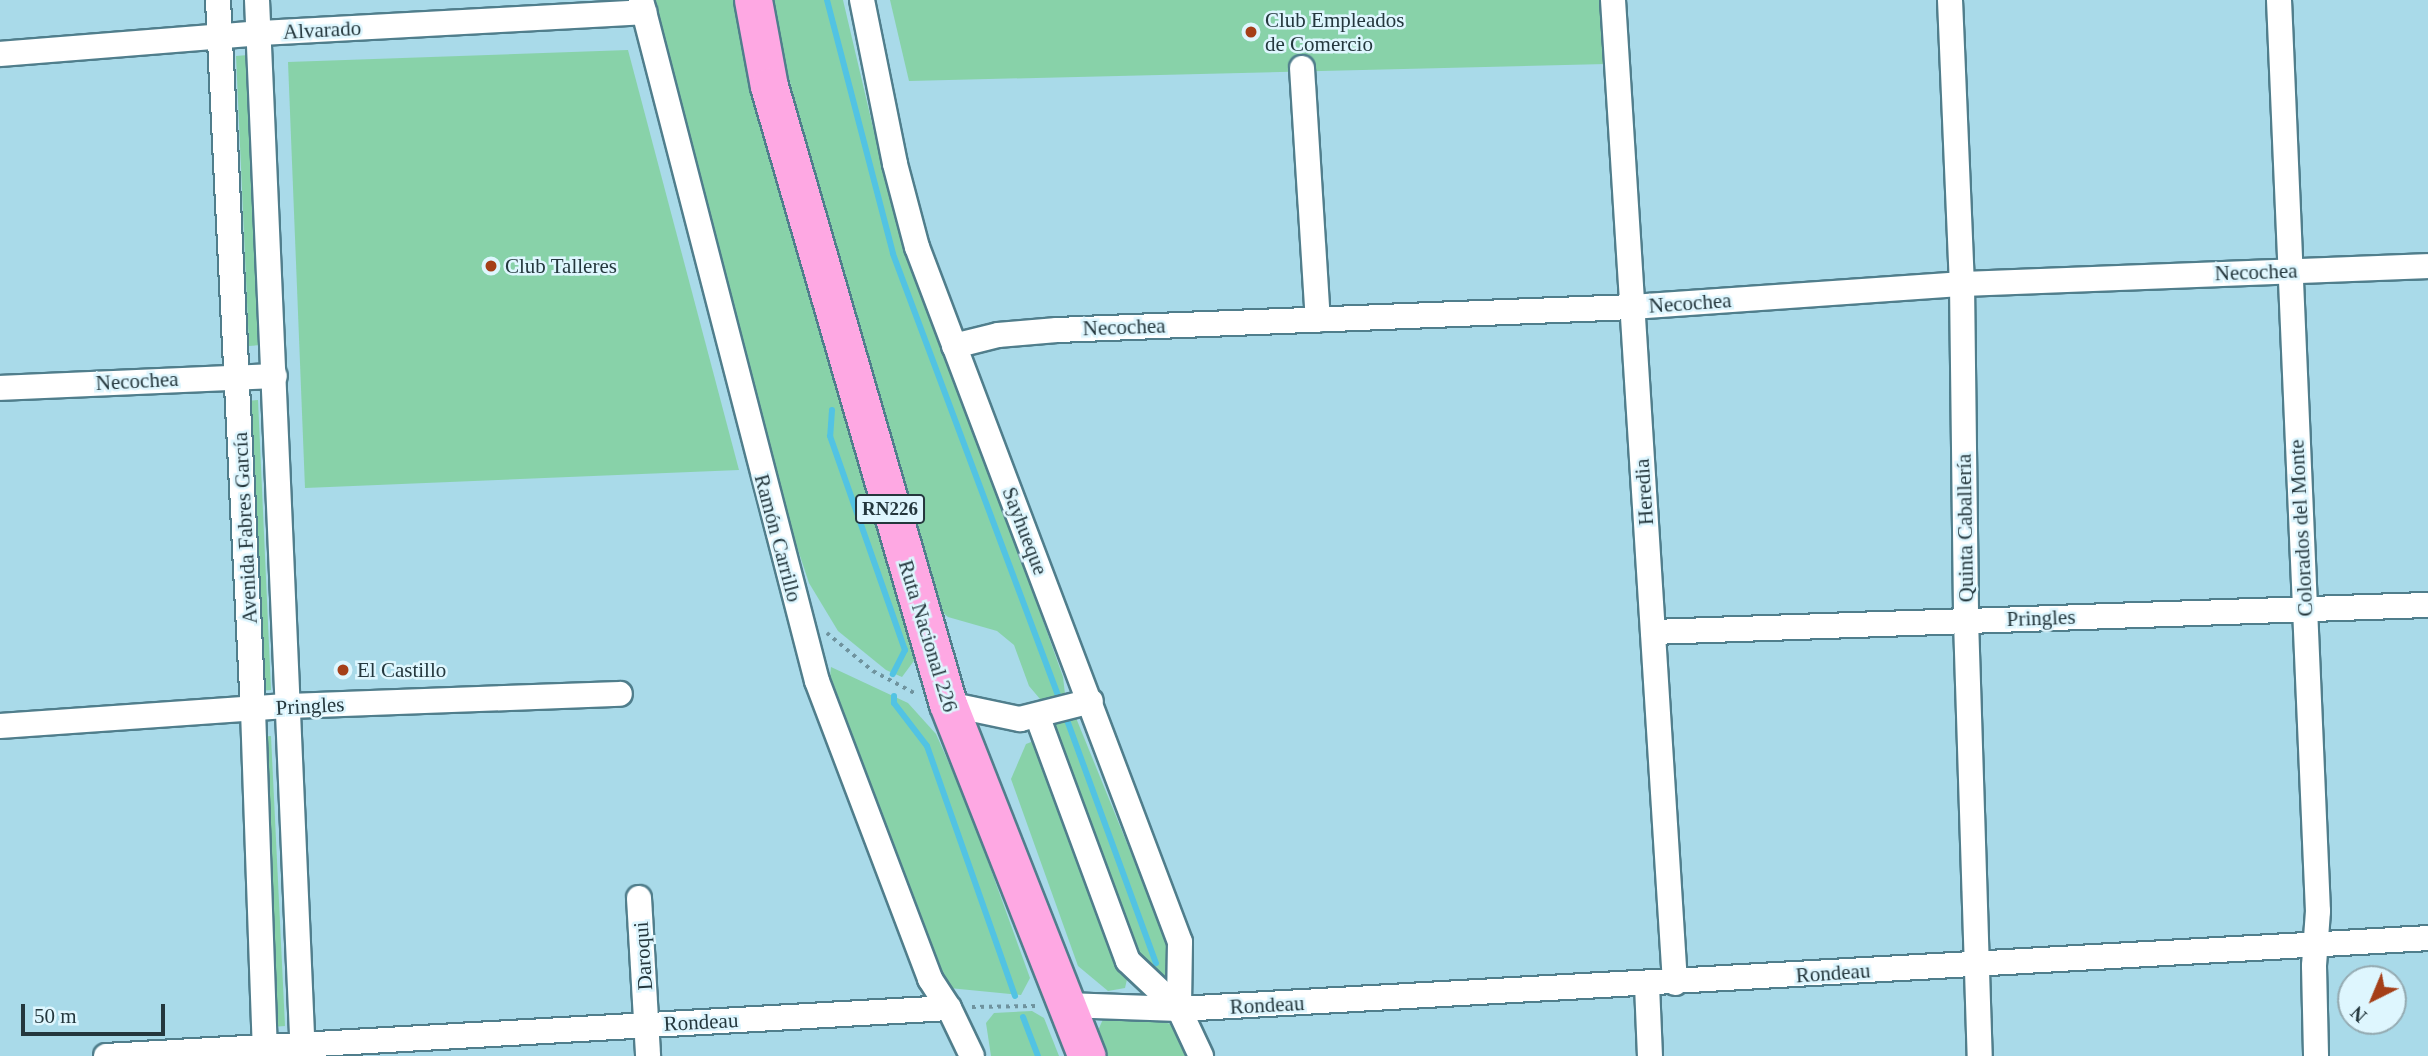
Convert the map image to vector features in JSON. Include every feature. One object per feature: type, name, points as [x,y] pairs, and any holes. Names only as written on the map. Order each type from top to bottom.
[{"type":"highway","name":"Ruta Nacional 226","points":[[753,0],[769,86],[948,704],[1087,1056]]},
{"type":"street","name":"Avenida Fabres García","points":[[218,0],[253,710],[264,1050]]},
{"type":"street","name":"Avenida Fabres García","points":[[257,0],[303,1049]]},
{"type":"street","name":"Sayhueque","points":[[862,0],[895,164],[917,247],[1180,942],[1179,1009],[1201,1056]]},
{"type":"street","name":"Heredia","points":[[1613,0],[1675,983]]},
{"type":"street","name":"Quinta Caballería","points":[[1950,0],[1962,284],[1966,620],[1980,1056]]},
{"type":"street","name":"Colorados del Monte","points":[[2279,0],[2318,911],[2316,1056]]},
{"type":"street","name":"Alvarado","points":[[0,54],[643,6]]},
{"type":"street","name":"Ramón Carrillo","points":[[643,6],[817,681],[930,979],[949,1008],[972,1056]]},
{"type":"street","points":[[1303,68],[1318,319]]},
{"type":"street","name":"Necochea","points":[[954,346],[998,335],[1057,330],[1633,307],[1962,284],[2428,266]]},
{"type":"street","name":"Necochea","points":[[0,388],[237,375],[275,376]]},
{"type":"street","name":"Pringles","points":[[1653,632],[2428,605]]},
{"type":"street","name":"Pringles","points":[[0,726],[289,706],[620,694]]},
{"type":"street","points":[[948,704],[1020,719],[1038,718],[1091,701]]},
{"type":"street","points":[[1038,718],[1128,961],[1179,1009]]},
{"type":"street","name":"Daroqui","points":[[639,898],[648,1056]]},
{"type":"street","name":"Rondeau","points":[[1065,1005],[1179,1009],[1647,985],[2316,941],[2428,938]]},
{"type":"street","points":[[1647,985],[1650,1056]]},
{"type":"street","name":"Rondeau","points":[[106,1056],[303,1049],[647,1025],[949,1008]]},
{"type":"path","points":[[825,631],[873,671],[914,693],[948,704]]},
{"type":"path","points":[[949,1008],[1065,1005]]},
{"type":"green space","points":[[655,0],[741,0],[916,658],[902,677],[886,670],[838,631],[809,583],[771,469]]},
{"type":"green space","points":[[770,0],[843,0],[883,170],[1063,677],[1065,694],[1051,703],[1040,699],[1029,686],[1014,645],[997,631],[948,617],[935,606],[843,299]]},
{"type":"green space","name":"Club Empleados de Comercio","points":[[890,0],[1602,0],[1606,64],[909,81]]},
{"type":"green space","name":"Club Talleres","points":[[628,50],[739,470],[305,488],[288,62]]},
{"type":"green space","points":[[248,55],[262,345],[249,346],[236,56]]},
{"type":"green space","points":[[258,400],[271,690],[259,691],[245,401]]},
{"type":"green space","points":[[831,667],[908,703],[936,734],[968,806],[1030,978],[1021,995],[949,988],[932,973],[829,688]]},
{"type":"green space","points":[[1074,713],[1168,944],[1170,986],[1138,954],[1045,726]]},
{"type":"green space","points":[[271,736],[285,1026],[272,1027],[259,737]]},
{"type":"green space","points":[[1039,739],[1128,975],[1125,988],[1108,991],[1078,966],[1011,779],[1026,744]]},
{"type":"green space","points":[[1032,1011],[1044,1018],[1059,1056],[991,1056],[986,1023],[994,1013]]},
{"type":"green space","points":[[1104,1017],[1151,1018],[1180,1027],[1194,1056],[1105,1056],[1096,1035]]},
{"type":"waterway","points":[[827,0],[893,254],[1060,700]]},
{"type":"waterway","points":[[832,410],[830,436],[905,650],[893,674]]},
{"type":"waterway","points":[[894,696],[894,703],[927,746],[1015,996]]},
{"type":"waterway","points":[[1067,720],[1156,963]]},
{"type":"waterway","points":[[1023,1017],[1038,1056]]},
{"type":"place","name":"Club Empleados de Comercio","points":[[1251,32]]},
{"type":"place","name":"Club Talleres","points":[[491,266]]},
{"type":"place","name":"El Castillo","points":[[343,670]]}]
